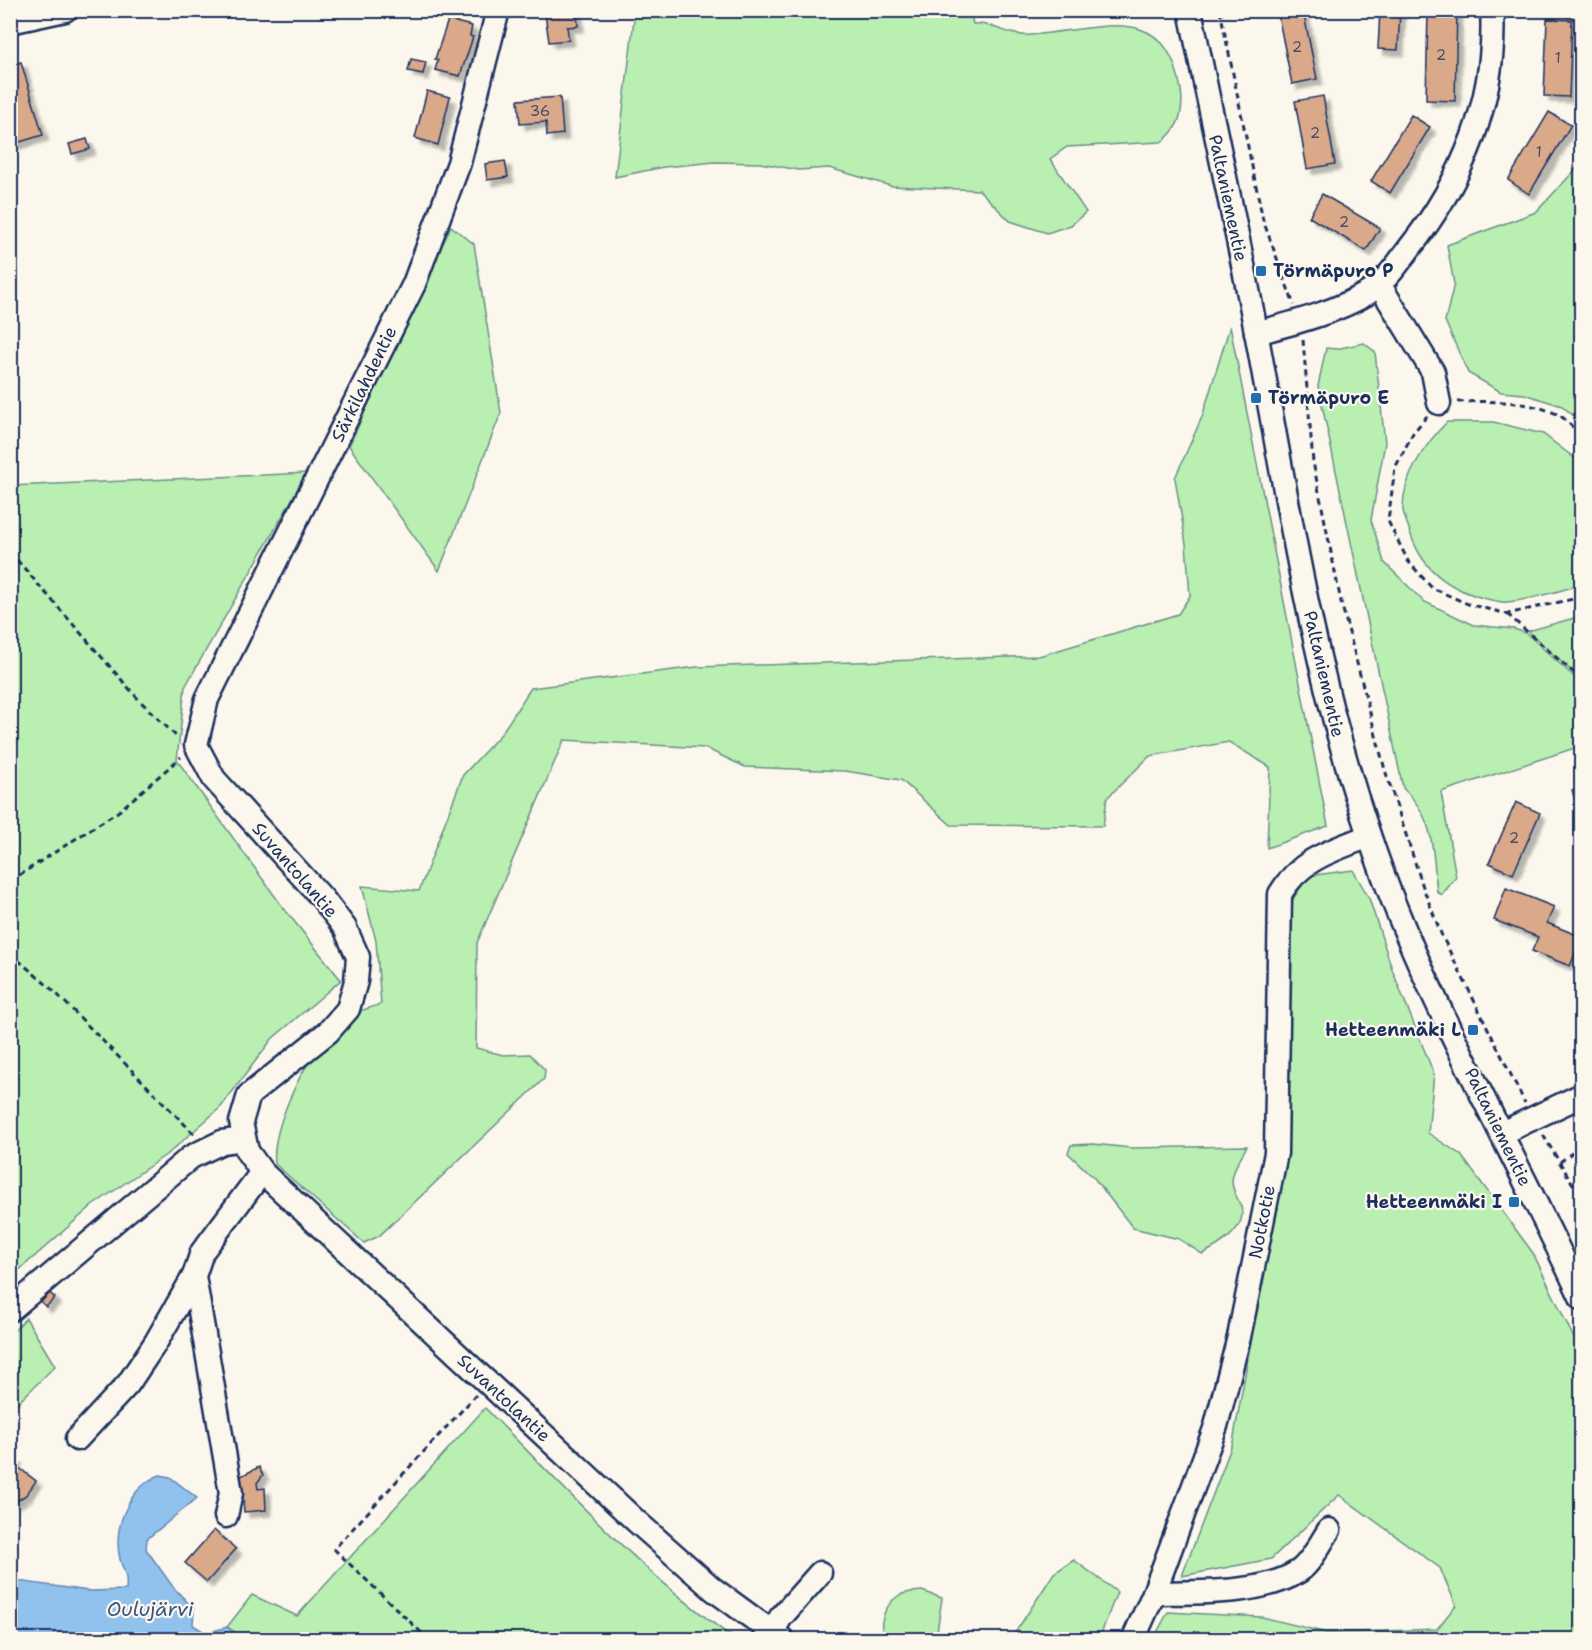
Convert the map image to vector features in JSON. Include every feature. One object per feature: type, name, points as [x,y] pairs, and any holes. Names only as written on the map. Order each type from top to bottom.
[{"type":"street","points":[[10,22],[65,10]]},
{"type":"street","name":"Särkilahdentie","points":[[196,745],[207,699],[414,284],[431,243],[459,163],[498,10]]},
{"type":"street","name":"Paltaniementie","points":[[1190,10],[1256,333],[1317,652],[1338,737],[1369,836],[1406,931],[1447,1025],[1502,1133],[1581,1299]]},
{"type":"street","points":[[1256,333],[1298,321],[1355,300],[1379,284],[1417,240],[1455,180],[1469,152],[1488,84],[1493,53],[1492,10]]},
{"type":"street","points":[[1379,284],[1434,372],[1439,403]]},
{"type":"street","name":"Suvantolantie","points":[[196,745],[214,779],[323,899],[345,928],[358,957],[356,981],[348,1009],[328,1032],[249,1095],[241,1122],[247,1151],[262,1172],[487,1382],[705,1581],[777,1636]]},
{"type":"street","name":"Notkotie","points":[[1133,1640],[1154,1593],[1216,1426],[1239,1337],[1276,1153],[1280,894],[1300,867],[1369,836]]},
{"type":"street","points":[[1502,1133],[1581,1095]]},
{"type":"street","points":[[10,1310],[191,1157],[222,1142],[244,1140]]},
{"type":"street","points":[[77,1439],[128,1384],[156,1342],[194,1275],[202,1252],[262,1172]]},
{"type":"street","points":[[194,1275],[231,1493],[226,1516]]},
{"type":"street","points":[[1154,1593],[1213,1591],[1266,1585],[1300,1570],[1329,1530]]},
{"type":"street","points":[[777,1636],[781,1617],[820,1574]]},
{"type":"path","points":[[1220,10],[1263,220],[1303,340],[1313,462],[1341,602],[1384,770],[1424,891],[1442,936],[1503,1054],[1532,1119],[1581,1199]]},
{"type":"path","points":[[1581,436],[1558,415],[1525,405],[1492,401],[1439,403],[1413,433],[1395,468],[1388,520],[1408,561],[1432,588],[1468,604],[1507,614],[1581,597]]},
{"type":"path","points":[[10,552],[140,701],[183,742],[196,745]]},
{"type":"path","points":[[1507,614],[1581,680]]},
{"type":"path","points":[[10,881],[119,811],[155,777],[196,745]]},
{"type":"path","points":[[10,952],[63,1001],[197,1137],[205,1150]]},
{"type":"path","points":[[1560,1162],[1581,1145]]},
{"type":"path","points":[[429,1640],[334,1549],[487,1382]]},
{"type":"green space","points":[[635,11],[970,11],[973,24],[987,25],[1023,35],[1128,26],[1146,31],[1162,43],[1173,62],[1181,90],[1181,113],[1172,132],[1161,142],[1067,147],[1050,159],[1086,212],[1071,225],[1047,233],[1010,221],[979,190],[891,186],[829,168],[799,170],[760,163],[715,162],[664,167],[615,177]]},
{"type":"green space","points":[[1577,168],[1582,169],[1581,422],[1562,406],[1524,394],[1501,392],[1468,373],[1445,321],[1454,284],[1447,245],[1536,212]]},
{"type":"green space","points":[[451,226],[474,244],[501,413],[439,571],[349,446]]},
{"type":"green space","points":[[1230,326],[1328,826],[1267,848],[1270,767],[1229,742],[1150,756],[1107,798],[1103,826],[951,825],[901,780],[845,771],[745,767],[705,748],[564,740],[477,943],[476,1048],[503,1055],[530,1054],[545,1070],[544,1079],[379,1236],[364,1243],[275,1164],[277,1136],[282,1119],[304,1071],[321,1048],[346,1027],[357,1012],[381,1004],[376,941],[362,886],[419,891],[463,775],[501,734],[531,688],[697,667],[1039,656],[1178,614],[1190,596],[1186,544],[1175,478],[1202,417]]},
{"type":"green space","points":[[1364,343],[1375,352],[1385,443],[1371,520],[1384,562],[1423,601],[1474,625],[1514,629],[1526,633],[1581,683],[1581,746],[1441,792],[1456,877],[1442,895],[1437,892],[1433,849],[1427,824],[1414,800],[1403,788],[1318,386],[1326,348],[1336,349]]},
{"type":"green space","points":[[1447,422],[1493,422],[1543,434],[1581,463],[1581,584],[1529,599],[1502,602],[1486,599],[1457,588],[1433,571],[1416,547],[1404,515],[1404,498],[1406,485],[1417,462],[1431,440]]},
{"type":"green space","points":[[307,473],[185,687],[177,760],[282,906],[341,980],[272,1039],[221,1107],[170,1152],[92,1206],[11,1277],[11,486]]},
{"type":"green space","points":[[1582,616],[1581,680],[1528,631]]},
{"type":"green space","points":[[1353,870],[1369,898],[1393,972],[1434,1074],[1428,1133],[1461,1155],[1533,1253],[1581,1353],[1581,1639],[1153,1640],[1168,1612],[1262,1617],[1327,1633],[1437,1629],[1456,1605],[1440,1568],[1339,1495],[1271,1559],[1182,1576],[1233,1442],[1286,1144],[1289,905],[1308,876]]},
{"type":"green space","points":[[1093,1144],[1131,1148],[1247,1146],[1236,1167],[1232,1181],[1241,1207],[1240,1223],[1230,1236],[1202,1254],[1179,1239],[1133,1228],[1094,1178],[1068,1153],[1071,1145]]},
{"type":"green space","points":[[26,1318],[55,1366],[11,1410],[11,1334]]},
{"type":"green space","points":[[485,1408],[636,1558],[701,1614],[735,1639],[246,1640],[227,1627],[252,1595],[297,1616]]},
{"type":"green space","points":[[1074,1560],[1117,1592],[1099,1639],[1011,1639],[1054,1573]]},
{"type":"green space","points":[[922,1591],[942,1598],[937,1632],[949,1639],[886,1639],[882,1622],[889,1605],[900,1595]]},
{"type":"water","name":"Oulujärvi","points":[[160,1475],[170,1477],[197,1498],[147,1539],[146,1549],[173,1587],[194,1609],[193,1625],[206,1633],[227,1627],[246,1639],[11,1639],[11,1580],[89,1591],[126,1590],[126,1578],[118,1542],[122,1518],[133,1497],[150,1480]]},
{"type":"building","points":[[558,10],[577,10],[578,26],[567,27],[569,40],[549,42],[545,14]]},
{"type":"building","points":[[1303,10],[1317,79],[1292,84],[1278,15]]},
{"type":"building","points":[[1380,10],[1400,10],[1398,50],[1378,49]]},
{"type":"building","points":[[1428,10],[1457,10],[1455,101],[1426,100]]},
{"type":"building","points":[[1562,10],[1577,10],[1577,15],[1562,15]]},
{"type":"building","points":[[1547,19],[1572,20],[1569,97],[1544,96]]},
{"type":"building","points":[[448,20],[472,26],[470,36],[473,37],[460,76],[435,70],[438,60],[435,59]]},
{"type":"building","points":[[411,59],[426,62],[423,74],[408,71]]},
{"type":"building","points":[[21,62],[43,135],[13,144],[10,134],[10,65]]},
{"type":"building","points":[[427,91],[450,97],[438,145],[415,138]]},
{"type":"building","points":[[1323,96],[1335,164],[1307,169],[1295,101]]},
{"type":"building","points":[[560,97],[563,134],[547,136],[546,122],[520,124],[518,100]]},
{"type":"building","points":[[1549,112],[1571,125],[1529,194],[1508,180]]},
{"type":"building","points":[[1411,115],[1430,127],[1390,193],[1371,181]]},
{"type":"building","points":[[87,139],[90,149],[72,154],[69,144]]},
{"type":"building","points":[[505,161],[508,177],[487,180],[485,164]]},
{"type":"building","points":[[1322,194],[1380,228],[1366,251],[1309,217]]},
{"type":"building","points":[[1582,787],[1582,806],[1577,807],[1572,790]]},
{"type":"building","points":[[1516,802],[1540,813],[1513,874],[1489,863]]},
{"type":"building","points":[[1506,888],[1554,907],[1547,923],[1582,937],[1570,966],[1532,951],[1538,937],[1494,920]]},
{"type":"building","points":[[50,1293],[55,1298],[46,1307],[41,1302]]},
{"type":"building","points":[[14,1457],[17,1459],[13,1463],[36,1481],[26,1495],[15,1502],[10,1498],[10,1460]]},
{"type":"building","points":[[259,1467],[263,1475],[257,1483],[258,1489],[265,1488],[266,1510],[244,1512],[241,1476]]},
{"type":"building","points":[[214,1530],[236,1549],[207,1582],[185,1563]]},
{"type":"place","name":"Törmäpuro P","points":[[1261,271]]},
{"type":"place","name":"Törmäpuro E","points":[[1256,398]]},
{"type":"place","name":"Hetteenmäki L","points":[[1473,1030]]},
{"type":"place","name":"Hetteenmäki I","points":[[1514,1202]]}]
